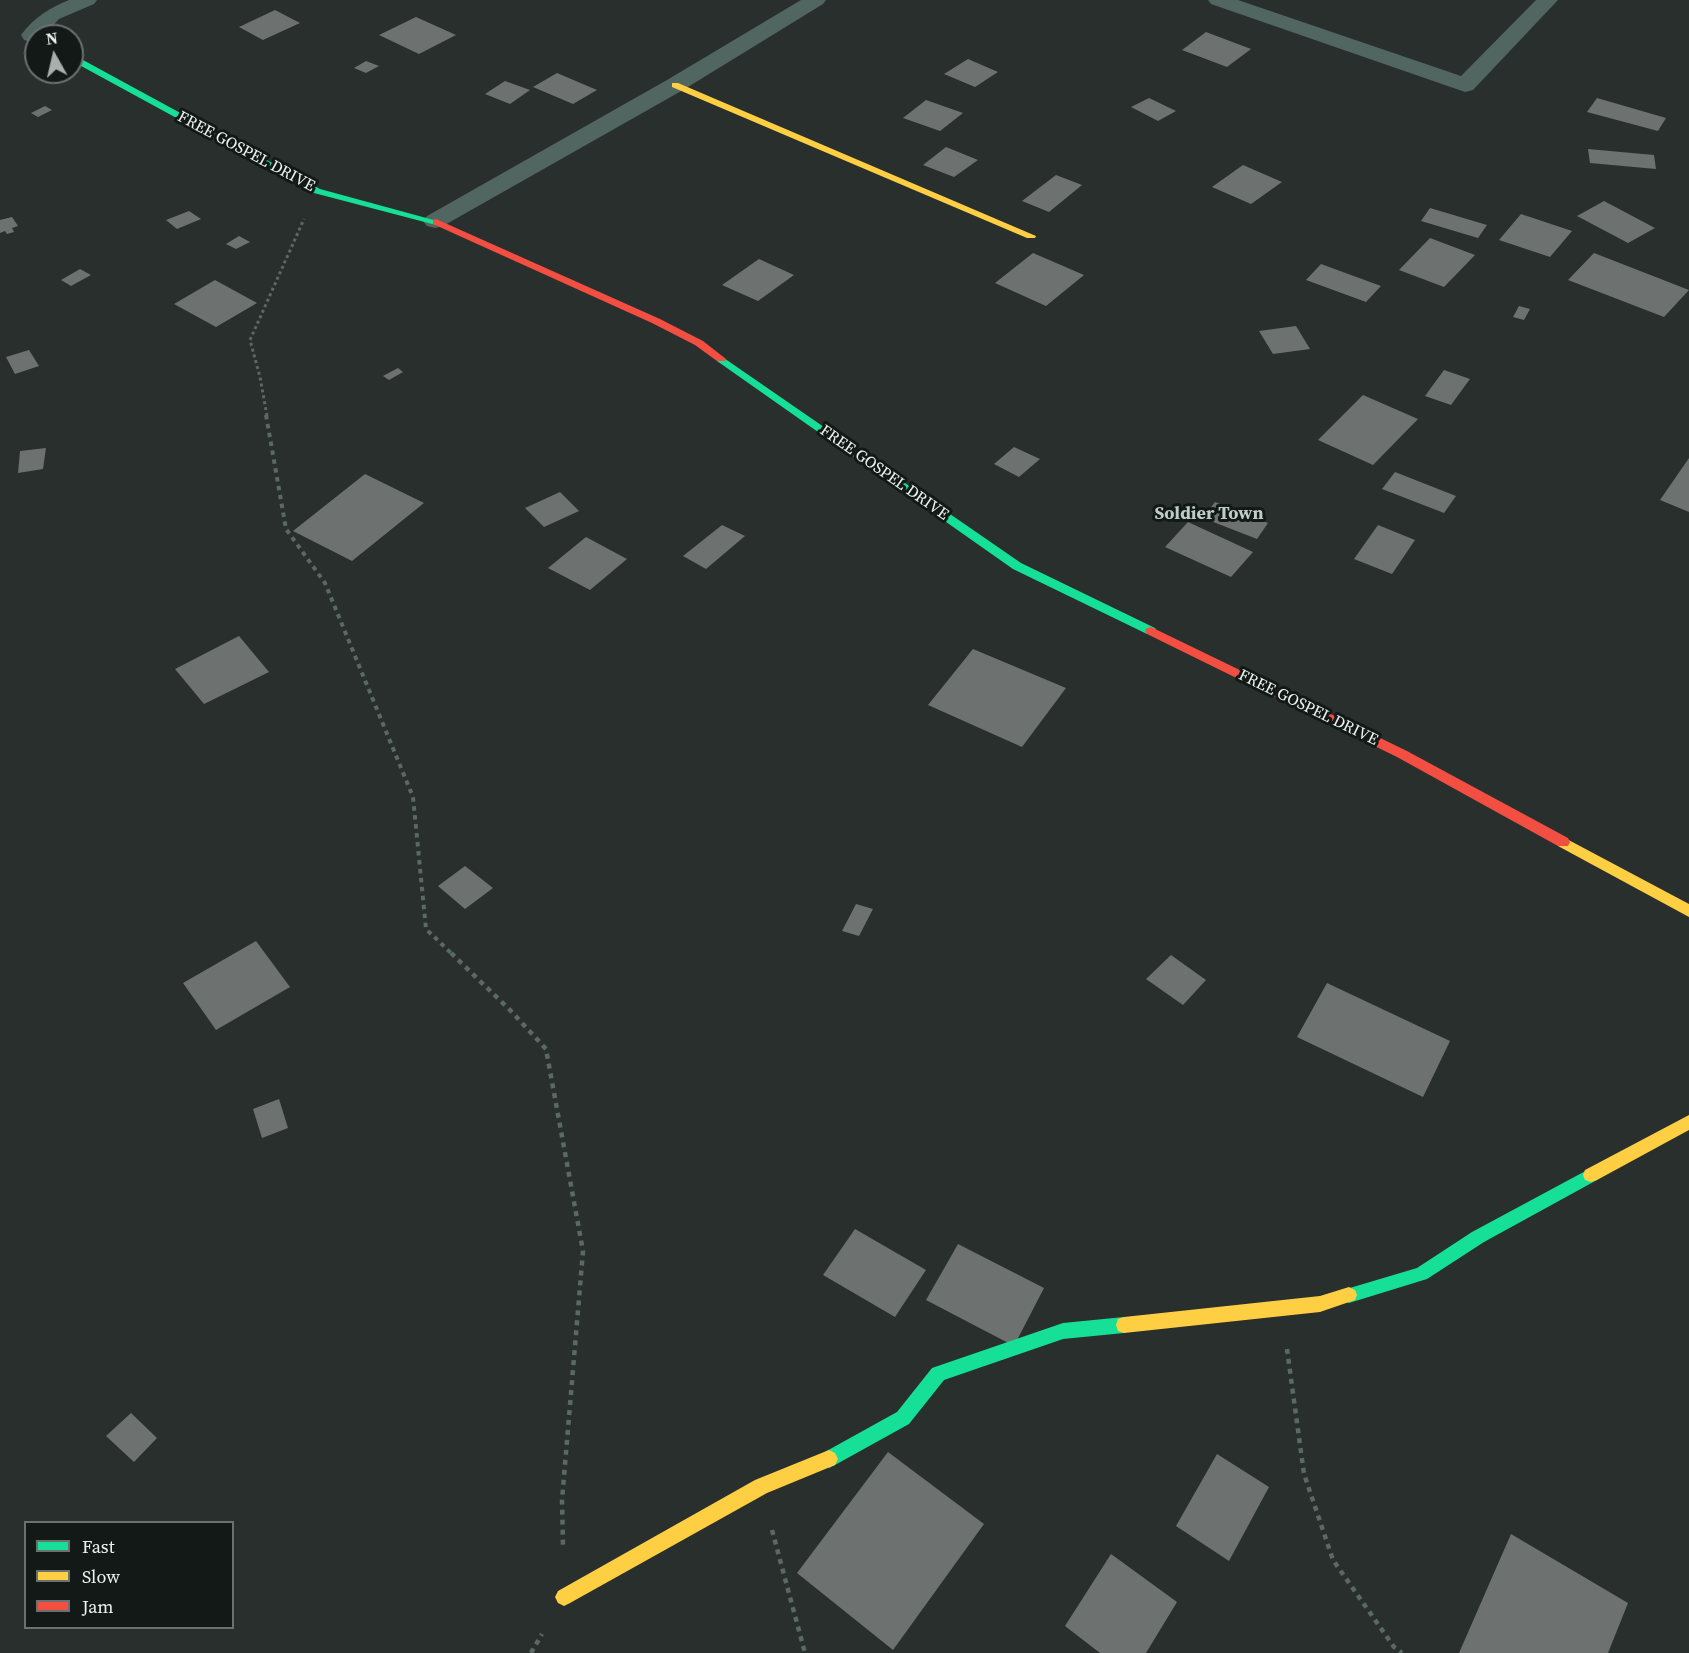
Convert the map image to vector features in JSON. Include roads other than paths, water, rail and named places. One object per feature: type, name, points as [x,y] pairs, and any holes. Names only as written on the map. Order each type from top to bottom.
[{"type":"street","points":[[43,24],[52,15],[87,0]]},
{"type":"street","points":[[1218,0],[1465,85],[1548,0]]},
{"type":"street","points":[[435,221],[675,85],[810,1]]},
{"type":"street","name":"FREE GOSPEL DRIVE","points":[[84,64],[317,191],[435,221],[656,321],[699,343],[1017,566],[1402,754],[1689,911]]},
{"type":"street","points":[[675,85],[1031,236]]},
{"type":"street","points":[[564,1597],[761,1486],[826,1461],[903,1418],[938,1374],[1063,1330],[1320,1304],[1421,1274],[1478,1238],[1689,1122]]},
{"type":"district","name":"Soldier Town","points":[[1209,514]]}]
